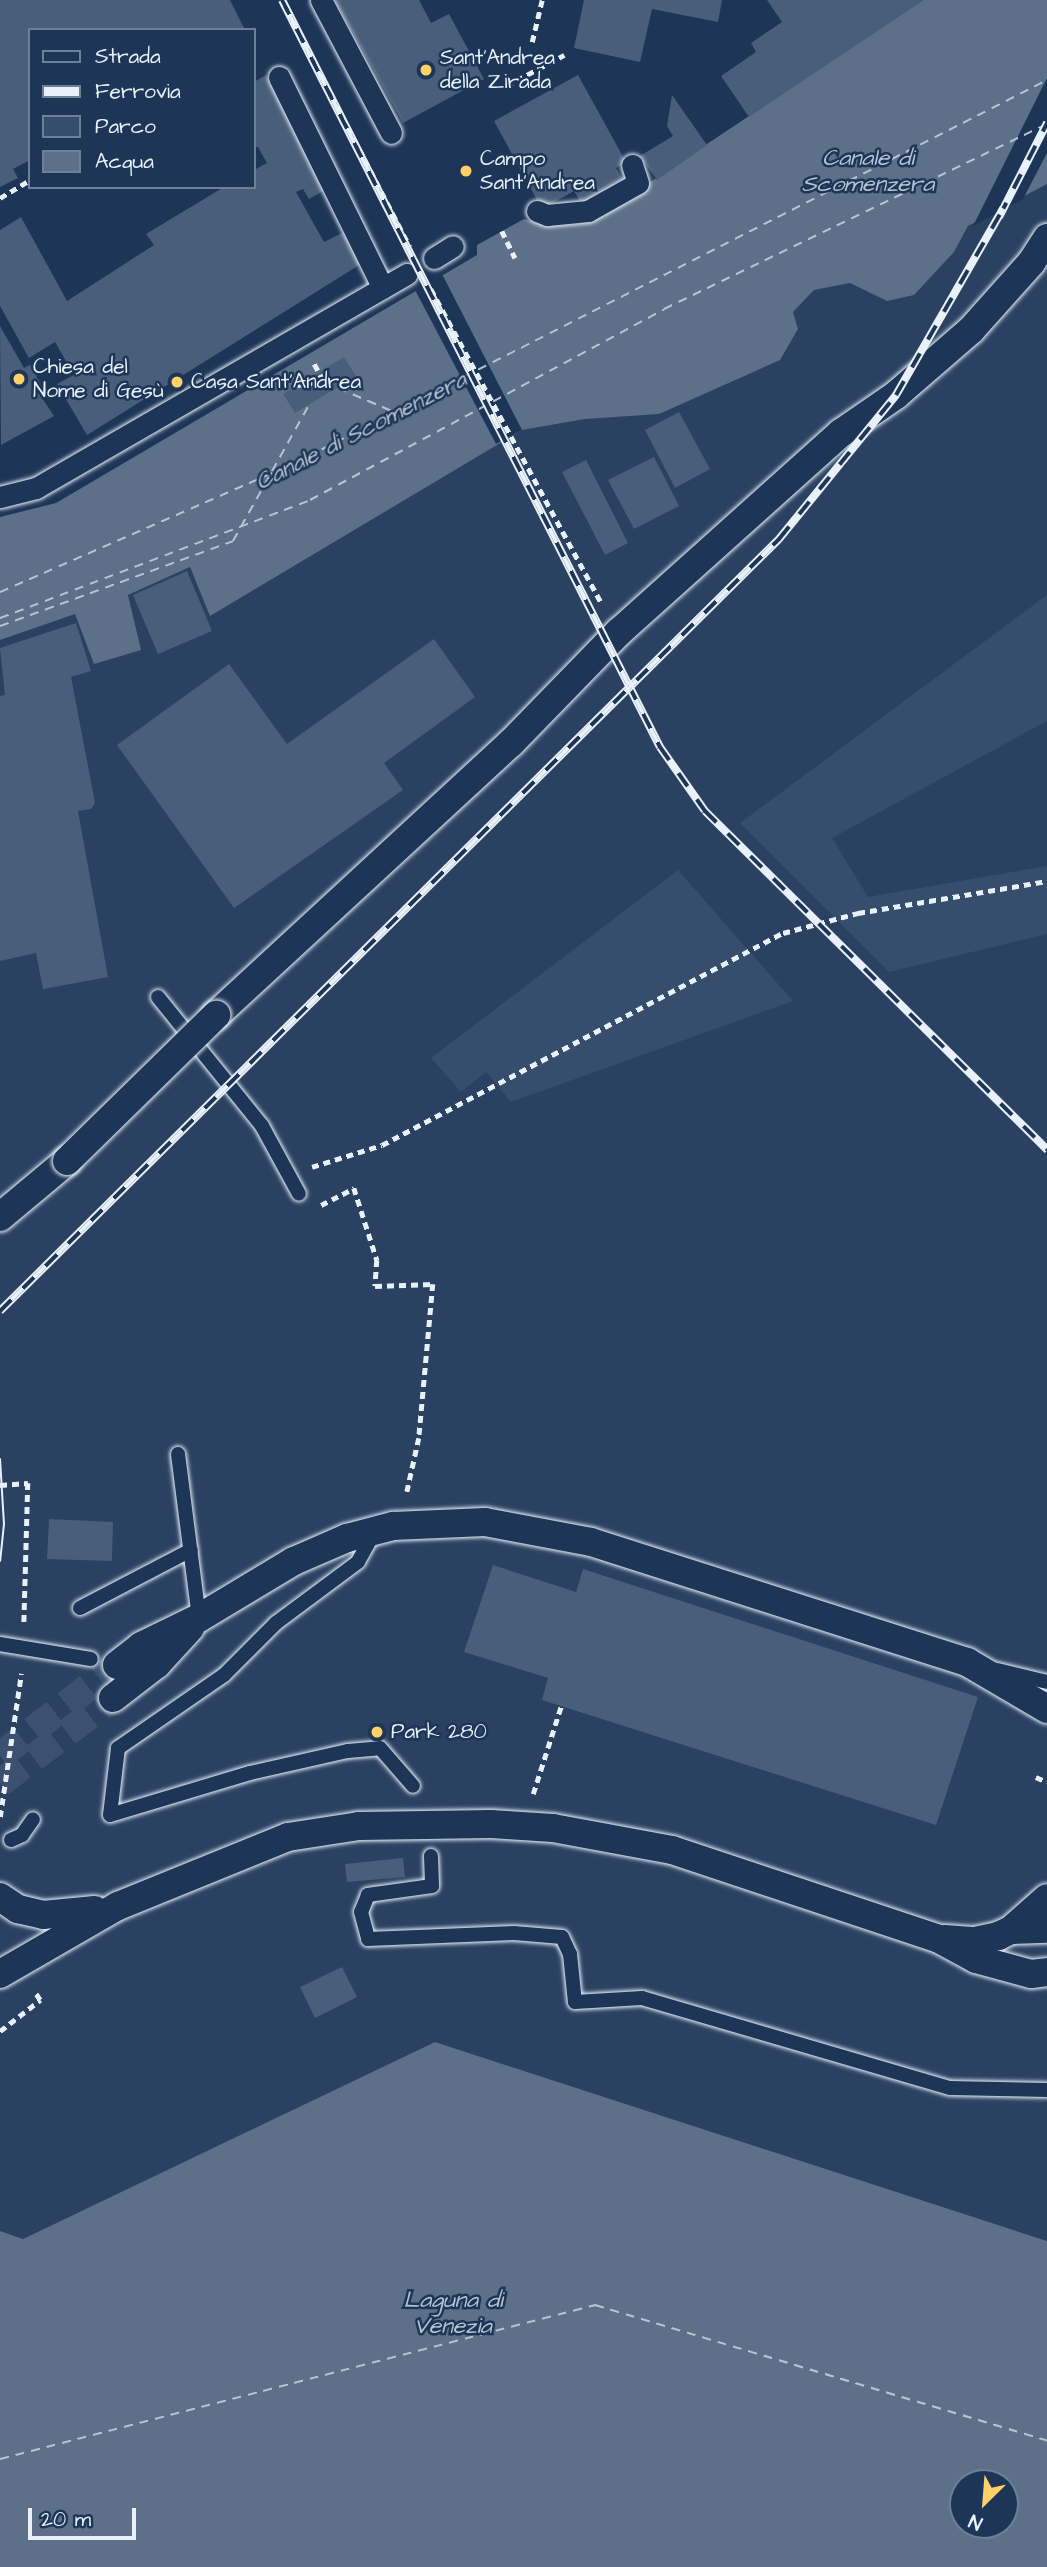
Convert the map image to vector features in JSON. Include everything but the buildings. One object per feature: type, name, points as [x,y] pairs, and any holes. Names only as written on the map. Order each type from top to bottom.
[{"type":"street","points":[[321,0],[391,133]]},
{"type":"street","points":[[279,77],[383,288]]},
{"type":"street","points":[[537,211],[547,215],[588,212],[638,183],[632,165]]},
{"type":"street","points":[[0,1217],[67,1161],[216,1015],[511,743],[619,632],[841,433],[896,395],[971,330],[1031,263],[1047,238]]},
{"type":"street","points":[[434,258],[453,246]]},
{"type":"street","points":[[0,497],[36,488],[383,288],[417,276]]},
{"type":"street","points":[[104,1662],[199,1618],[294,1561],[375,1531],[441,1522],[534,1529],[591,1542],[967,1662],[1047,1709]]},
{"type":"street","points":[[113,1698],[157,1664],[199,1618]]},
{"type":"street","points":[[11,1973],[118,1906],[288,1837],[359,1826],[491,1824],[553,1828],[672,1850],[939,1939],[989,1963],[1031,1974],[1047,1972]]},
{"type":"street","points":[[0,1897],[18,1909],[43,1915],[118,1906]]},
{"type":"street","points":[[1011,1930],[1047,1898]]},
{"type":"street","points":[[939,1939],[975,1941],[1011,1930],[1047,1929]]},
{"type":"lane","points":[[158,998],[262,1126],[291,1173],[299,1194]]},
{"type":"lane","points":[[178,1454],[199,1618]]},
{"type":"lane","points":[[375,1531],[358,1562],[276,1623],[224,1675],[118,1748],[110,1815],[250,1773],[348,1751],[380,1748],[413,1786]]},
{"type":"lane","points":[[80,1608],[191,1550]]},
{"type":"lane","points":[[0,1644],[104,1662]]},
{"type":"lane","points":[[967,1662],[1047,1682]]},
{"type":"lane","points":[[11,1840],[22,1835],[33,1819]]},
{"type":"lane","points":[[431,1856],[432,1886],[368,1895],[361,1912],[368,1939],[514,1933],[562,1937],[570,1954],[575,2002],[642,1998],[950,2088],[1047,2091]]},
{"type":"path","points":[[282,0],[408,243]]},
{"type":"path","points":[[532,42],[541,0]]},
{"type":"path","points":[[506,86],[564,55]]},
{"type":"path","points":[[0,198],[28,181]]},
{"type":"path","points":[[502,231],[515,257]]},
{"type":"path","points":[[417,276],[619,632]]},
{"type":"path","points":[[291,1173],[382,1144],[783,933],[858,913],[1047,881]]},
{"type":"path","points":[[320,1206],[354,1188],[377,1260],[375,1286],[433,1284],[413,1477]]},
{"type":"path","points":[[0,1485],[28,1483],[27,1507]]},
{"type":"path","points":[[534,1789],[561,1706]]},
{"type":"path","points":[[1036,1777],[1047,1782]]},
{"type":"path","points":[[0,2031],[40,2000],[11,1973]]},
{"type":"shaded area","points":[[1047,184],[1047,2241],[435,2042],[23,2239],[0,2231],[0,640],[75,613],[140,650],[128,595],[190,567],[210,615],[522,430],[585,419],[793,312],[813,290],[850,283],[887,301],[954,252],[968,226]]},
{"type":"green space","points":[[1047,595],[1047,721],[832,838],[868,897],[1047,866],[1047,934],[889,972],[740,823]]},
{"type":"green space","points":[[678,870],[793,1001],[511,1102],[486,1072],[461,1092],[431,1058]]},
{"type":"water","name":"Canale di Scomenzera","points":[[923,0],[1047,0],[1047,184],[968,226],[954,252],[914,295],[887,301],[850,283],[814,290],[793,312],[798,329],[780,360],[659,414],[585,419],[522,430],[210,616],[190,567],[128,595],[141,650],[94,664],[75,614],[0,640],[0,517],[56,503],[477,255],[477,245],[524,219],[549,226],[580,224],[602,214]]},
{"type":"water","name":"Laguna di Venezia","points":[[435,2042],[1047,2241],[1047,2567],[0,2567],[0,2231],[23,2239]]},
{"type":"pier","points":[[1047,78],[1047,153],[1023,199],[973,226]]},
{"type":"pier","points":[[441,272],[522,430],[496,444],[414,288]]},
{"type":"ferry route","points":[[0,592],[293,464],[1047,80]]},
{"type":"ferry route","points":[[0,618],[310,500],[664,309],[1047,124]]},
{"type":"ferry route","points":[[338,388],[394,412]]},
{"type":"ferry route","points":[[0,626],[233,541],[309,405]]},
{"type":"ferry route","points":[[0,2459],[595,2305],[1047,2441]]},
{"type":"tunnel","points":[[0,1756],[117,1665]]},
{"type":"tunnel","points":[[0,1783],[113,1698]]},
{"type":"tram line","points":[[0,1459],[4,1524],[0,1561]]},
{"type":"railway","points":[[282,0],[660,747],[705,811],[1047,1150]]},
{"type":"railway","points":[[999,217],[1047,123]]},
{"type":"railway","points":[[0,1311],[779,539],[896,395],[1003,209]]},
{"type":"place","name":"Sant'Andrea della Zirada","points":[[426,70]]},
{"type":"place","name":"Campo Sant'Andrea","points":[[466,171]]},
{"type":"place","name":"Chiesa del Nome di Gesù","points":[[19,379]]},
{"type":"place","name":"Casa Sant'Andrea","points":[[177,382]]},
{"type":"place","name":"Park 280","points":[[377,1732]]}]
